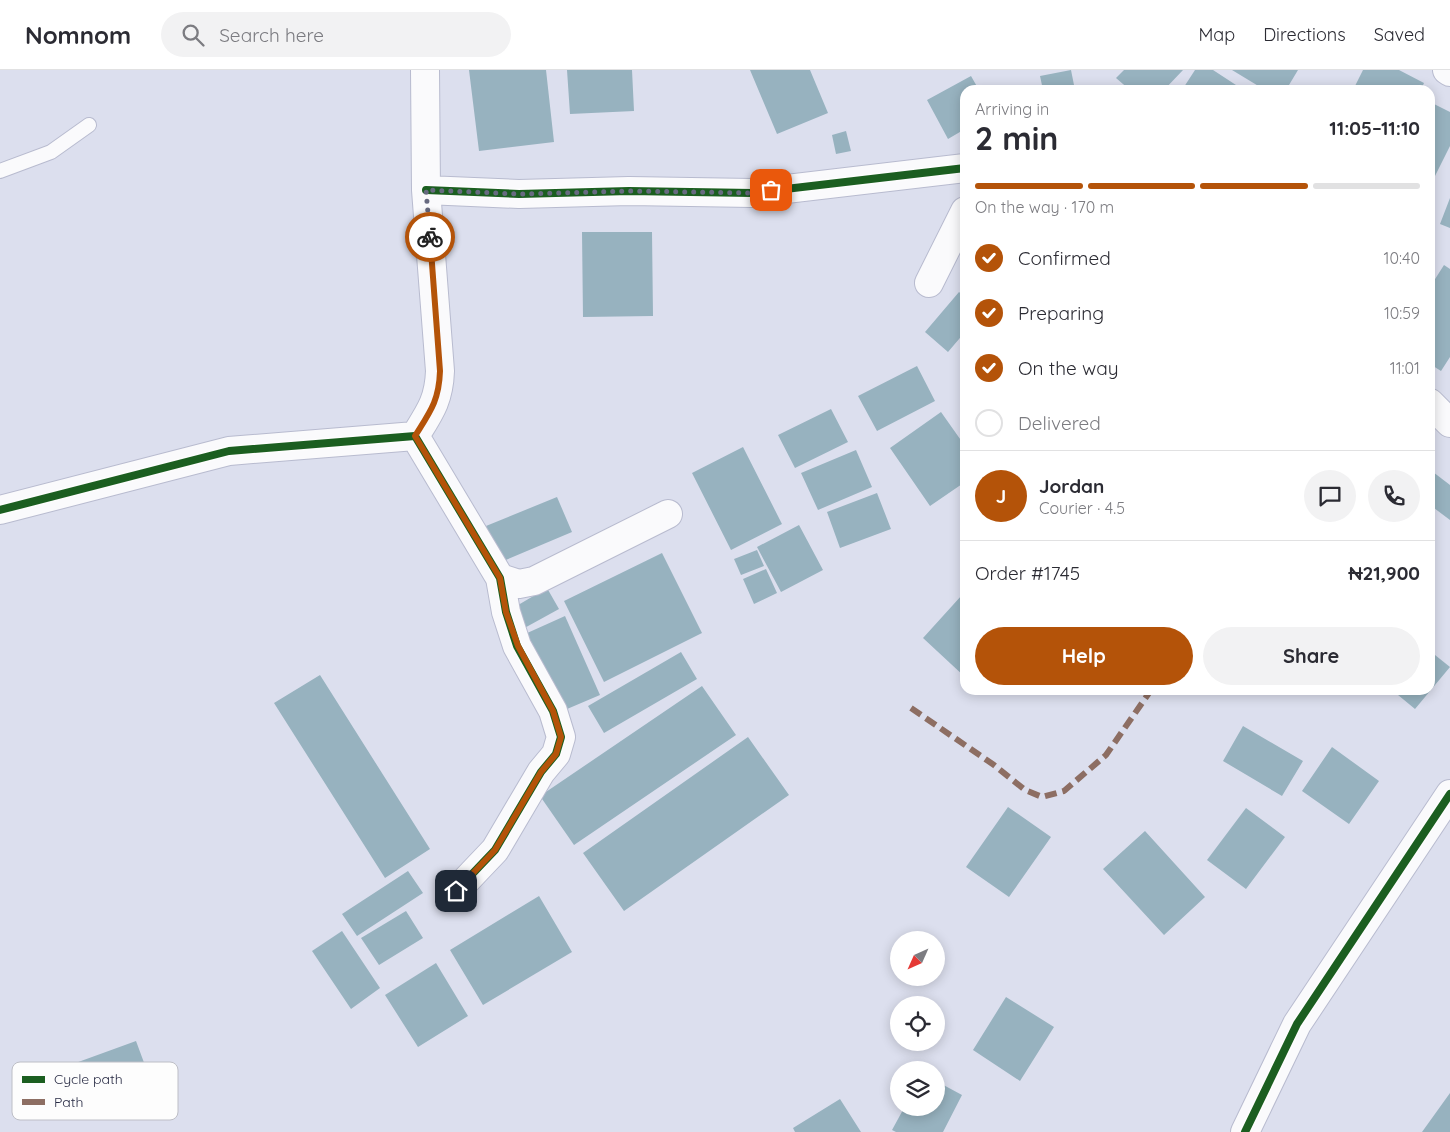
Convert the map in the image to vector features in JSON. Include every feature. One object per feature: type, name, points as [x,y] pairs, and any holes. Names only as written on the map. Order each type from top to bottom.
[{"type":"street","points":[[415,436],[433,408],[440,390],[426,190],[425,70]]},
{"type":"street","points":[[426,190],[519,194],[629,191],[752,193],[960,169]]},
{"type":"street","points":[[929,283],[960,221]]},
{"type":"street","points":[[1435,407],[1450,422]]},
{"type":"street","points":[[0,510],[229,451],[415,436]]},
{"type":"street","points":[[415,436],[500,578],[506,612],[518,646],[553,711],[561,737],[556,754],[541,772],[495,850],[456,891]]},
{"type":"street","points":[[500,578],[519,584],[534,581],[668,514]]},
{"type":"street","points":[[1245,1132],[1297,1024],[1450,794]]},
{"type":"lane","points":[[0,171],[51,152],[89,125]]},
{"type":"building","points":[[469,70],[546,70],[554,142],[479,151]]},
{"type":"building","points":[[567,70],[632,70],[634,111],[570,114]]},
{"type":"building","points":[[750,70],[810,70],[828,113],[777,134]]},
{"type":"building","points":[[1071,70],[1074,85],[1042,85],[1040,76]]},
{"type":"building","points":[[1124,70],[1183,70],[1169,85],[1124,85],[1116,78]]},
{"type":"building","points":[[1195,70],[1213,70],[1236,85],[1185,85]]},
{"type":"building","points":[[1232,70],[1298,70],[1289,85],[1257,85]]},
{"type":"building","points":[[1363,70],[1399,70],[1424,83],[1423,85],[1356,85]]},
{"type":"building","points":[[971,76],[976,85],[960,85],[960,132],[948,139],[927,100]]},
{"type":"building","points":[[1435,104],[1450,112],[1450,146],[1435,176]]},
{"type":"building","points":[[846,131],[851,151],[836,154],[832,135]]},
{"type":"building","points":[[1450,198],[1450,228],[1440,224]]},
{"type":"building","points":[[582,232],[652,232],[653,316],[583,317]]},
{"type":"building","points":[[1444,265],[1450,269],[1450,357],[1441,371],[1435,367],[1435,279]]},
{"type":"building","points":[[960,293],[960,338],[948,352],[925,332]]},
{"type":"building","points":[[917,366],[935,401],[877,431],[858,396]]},
{"type":"building","points":[[831,409],[848,442],[795,468],[778,435]]},
{"type":"building","points":[[941,412],[960,439],[960,485],[930,506],[890,448]]},
{"type":"building","points":[[743,447],[782,524],[731,550],[692,473]]},
{"type":"building","points":[[856,450],[872,487],[818,510],[801,473]]},
{"type":"building","points":[[1435,474],[1450,485],[1450,520],[1435,509]]},
{"type":"building","points":[[877,493],[891,529],[840,548],[827,512]]},
{"type":"building","points":[[557,497],[572,532],[501,562],[486,526]]},
{"type":"building","points":[[799,525],[823,570],[781,592],[757,547]]},
{"type":"building","points":[[757,550],[764,566],[741,575],[734,559]]},
{"type":"building","points":[[662,553],[702,633],[604,682],[564,601]]},
{"type":"building","points":[[766,569],[777,593],[754,604],[743,579]]},
{"type":"building","points":[[547,588],[559,609],[519,631],[508,611]]},
{"type":"building","points":[[960,597],[960,672],[923,638]]},
{"type":"building","points":[[565,616],[600,695],[560,712],[525,634]]},
{"type":"building","points":[[681,652],[697,679],[604,733],[588,706]]},
{"type":"building","points":[[1435,655],[1450,667],[1435,685]]},
{"type":"building","points":[[320,675],[430,849],[385,878],[274,703]]},
{"type":"building","points":[[702,686],[736,735],[574,845],[540,796]]},
{"type":"building","points":[[1398,695],[1427,695],[1415,709]]},
{"type":"building","points":[[1243,726],[1303,761],[1282,796],[1223,761]]},
{"type":"building","points":[[748,737],[789,795],[624,911],[583,853]]},
{"type":"building","points":[[1332,747],[1379,781],[1349,824],[1302,791]]},
{"type":"building","points":[[1008,807],[1051,837],[1009,897],[966,867]]},
{"type":"building","points":[[1246,808],[1285,837],[1246,889],[1207,860]]},
{"type":"building","points":[[1145,831],[1205,897],[1164,935],[1103,869]]},
{"type":"building","points":[[408,871],[423,893],[357,936],[342,914]]},
{"type":"building","points":[[539,896],[572,952],[483,1005],[450,950]]},
{"type":"building","points":[[406,911],[423,938],[379,965],[361,938]]},
{"type":"building","points":[[342,931],[380,988],[351,1009],[312,951]]},
{"type":"building","points":[[436,963],[468,1016],[418,1047],[385,995]]},
{"type":"building","points":[[1006,997],[1054,1027],[1020,1081],[973,1050]]},
{"type":"building","points":[[136,1041],[144,1062],[78,1062]]},
{"type":"building","points":[[945,1086],[962,1095],[943,1132],[896,1132],[892,1130],[900,1116],[945,1116]]},
{"type":"building","points":[[1450,1093],[1450,1132],[1422,1132]]},
{"type":"building","points":[[840,1099],[861,1132],[795,1132],[793,1128]]},
{"type":"marked path","points":[[911,708],[994,765],[1025,790],[1042,797],[1064,791],[1106,755],[1148,695]]},
{"type":"cycle path","points":[[426,190],[519,194],[629,191],[752,193],[960,169]]},
{"type":"cycle path","points":[[0,510],[229,451],[415,436],[500,578],[506,612],[517,646],[553,711],[561,737],[556,754],[541,772],[495,850],[456,891]]},
{"type":"cycle path","points":[[1245,1132],[1297,1024],[1450,794]]},
{"type":"way so far","points":[[430,237],[426,190],[519,194],[629,191],[752,193],[771,190]]},
{"type":"route","points":[[430,237],[440,390],[433,408],[415,436],[500,578],[506,612],[518,646],[553,711],[561,737],[556,754],[541,772],[495,850],[456,891]]}]
